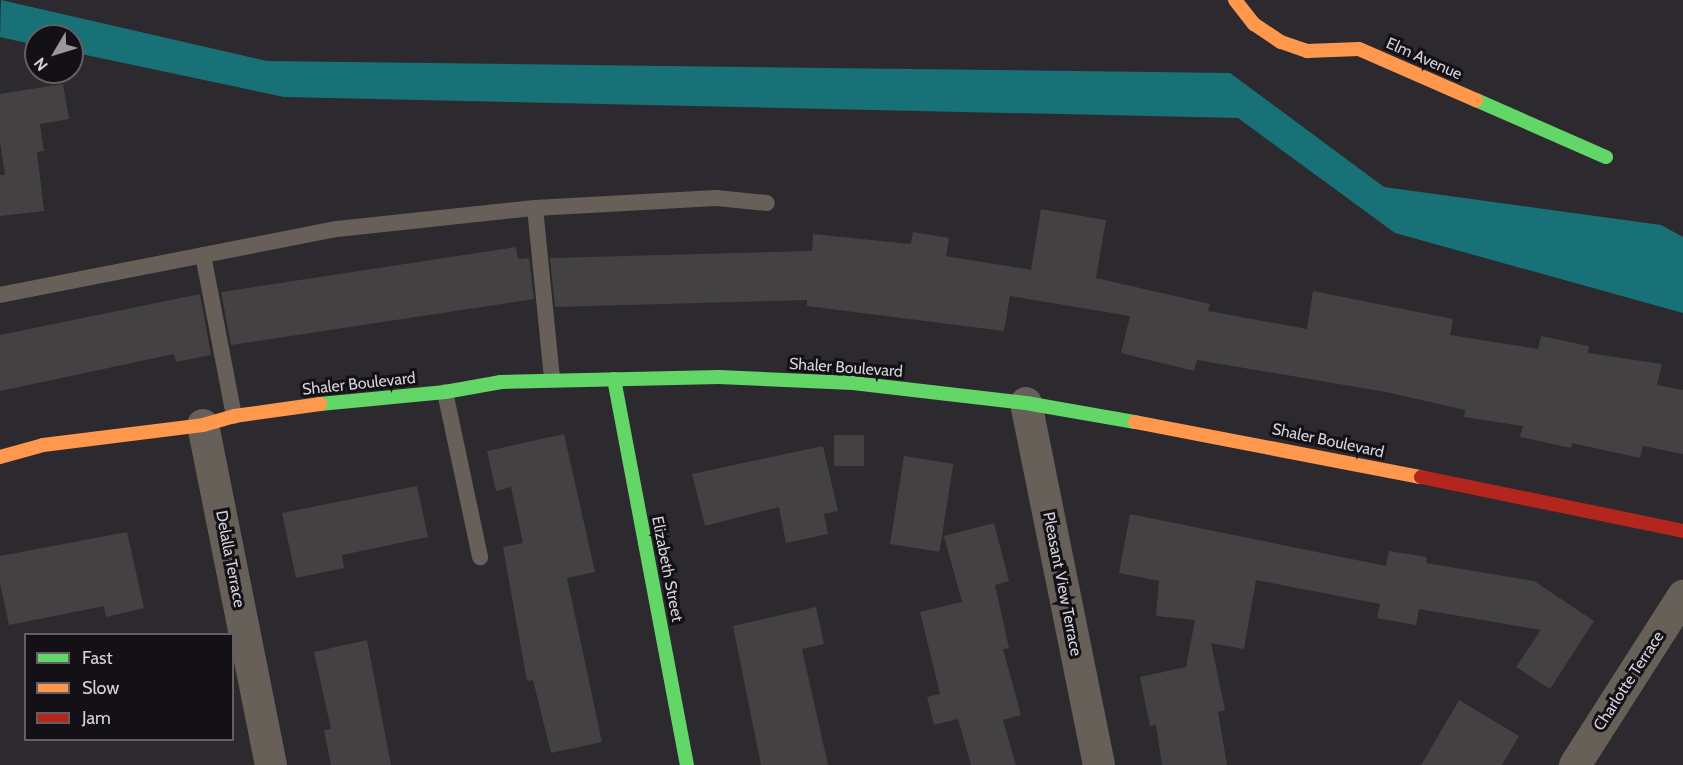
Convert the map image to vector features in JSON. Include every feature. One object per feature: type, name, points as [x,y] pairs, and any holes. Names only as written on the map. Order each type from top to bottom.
[{"type":"street","name":"Elm Avenue","points":[[1235,0],[1254,24],[1281,42],[1307,51],[1359,49],[1606,157]]},
{"type":"street","name":"Shaler Boulevard","points":[[0,457],[43,445],[203,424],[234,416],[371,397],[446,392],[501,381],[719,377],[853,383],[1026,403],[1248,441],[1683,531]]},
{"type":"street","name":"Elizabeth Street","points":[[614,379],[687,765]]},
{"type":"street","name":"Pleasant View Terrace","points":[[1026,403],[1099,765]]},
{"type":"street","name":"Delalla Terrace","points":[[203,424],[271,765]]},
{"type":"street","name":"Charlotte Terrace","points":[[1575,765],[1683,596]]},
{"type":"lane","points":[[0,295],[338,229],[535,208],[716,198],[767,203]]},
{"type":"lane","points":[[535,208],[552,379]]},
{"type":"lane","points":[[203,255],[234,416]]},
{"type":"lane","points":[[446,392],[480,558]]},
{"type":"water","points":[[1,0],[267,61],[1230,73],[1384,187],[1661,225],[1683,237],[1683,313],[1395,233],[1238,118],[284,97],[84,55],[84,24],[24,24],[24,42],[0,37]]},
{"type":"building","points":[[63,84],[69,119],[40,124],[44,151],[37,152],[44,211],[0,216],[0,175],[5,175],[0,141],[0,94]]},
{"type":"building","points":[[1041,209],[1106,220],[1096,278],[1210,304],[1208,311],[1307,329],[1313,291],[1453,319],[1450,335],[1538,349],[1541,336],[1589,346],[1588,353],[1662,364],[1657,385],[1683,390],[1683,454],[1643,446],[1640,458],[1572,443],[1571,448],[1520,437],[1523,426],[1464,417],[1465,410],[1386,392],[1197,360],[1194,371],[1121,353],[1130,316],[1010,296],[1004,331],[807,306],[807,300],[555,307],[550,258],[812,251],[813,234],[911,244],[913,232],[949,238],[946,256],[1031,270]]},
{"type":"building","points":[[516,247],[518,259],[529,258],[534,299],[231,345],[221,292]]},
{"type":"building","points":[[200,294],[211,355],[176,362],[174,354],[0,391],[0,335]]},
{"type":"building","points":[[564,434],[595,572],[567,578],[602,742],[551,753],[533,680],[527,681],[503,547],[523,543],[511,487],[496,491],[487,451]]},
{"type":"building","points":[[834,435],[864,435],[864,466],[834,466]]},
{"type":"building","points":[[823,446],[838,511],[824,514],[828,534],[786,543],[779,507],[705,526],[692,474]]},
{"type":"building","points":[[904,456],[953,464],[939,552],[890,544]]},
{"type":"building","points":[[417,486],[428,537],[342,555],[344,568],[296,578],[282,513]]},
{"type":"building","points":[[1130,514],[1386,566],[1389,551],[1427,557],[1426,563],[1534,581],[1594,621],[1550,689],[1516,667],[1541,630],[1419,609],[1416,625],[1377,618],[1380,604],[1256,580],[1244,649],[1211,643],[1225,710],[1218,712],[1227,765],[1162,765],[1156,725],[1150,726],[1140,677],[1186,667],[1195,620],[1156,616],[1159,581],[1119,573]]},
{"type":"building","points":[[994,523],[1009,581],[995,585],[1009,648],[1003,649],[1021,715],[1003,720],[1016,765],[971,765],[958,719],[934,725],[927,697],[940,694],[920,612],[962,602],[944,536]]},
{"type":"building","points":[[127,532],[144,608],[106,617],[104,606],[9,625],[0,583],[0,556]]},
{"type":"building","points":[[816,607],[824,644],[802,649],[828,765],[761,765],[733,626]]},
{"type":"building","points":[[367,640],[391,765],[331,765],[324,730],[331,729],[314,652]]},
{"type":"building","points":[[1459,700],[1519,736],[1502,765],[1421,765]]},
{"type":"traffic: fast","points":[[1476,100],[1606,157]]},
{"type":"traffic: fast","points":[[320,404],[445,392],[501,382],[719,377],[853,383],[1026,403],[1135,422]]},
{"type":"traffic: fast","points":[[614,379],[687,765]]},
{"type":"traffic: slow","points":[[1235,0],[1254,24],[1281,42],[1307,51],[1359,49],[1476,100]]},
{"type":"traffic: slow","points":[[0,457],[43,445],[203,425],[234,416],[320,404]]},
{"type":"traffic: slow","points":[[1135,422],[1421,477]]},
{"type":"traffic: jam","points":[[1421,477],[1683,531]]}]
